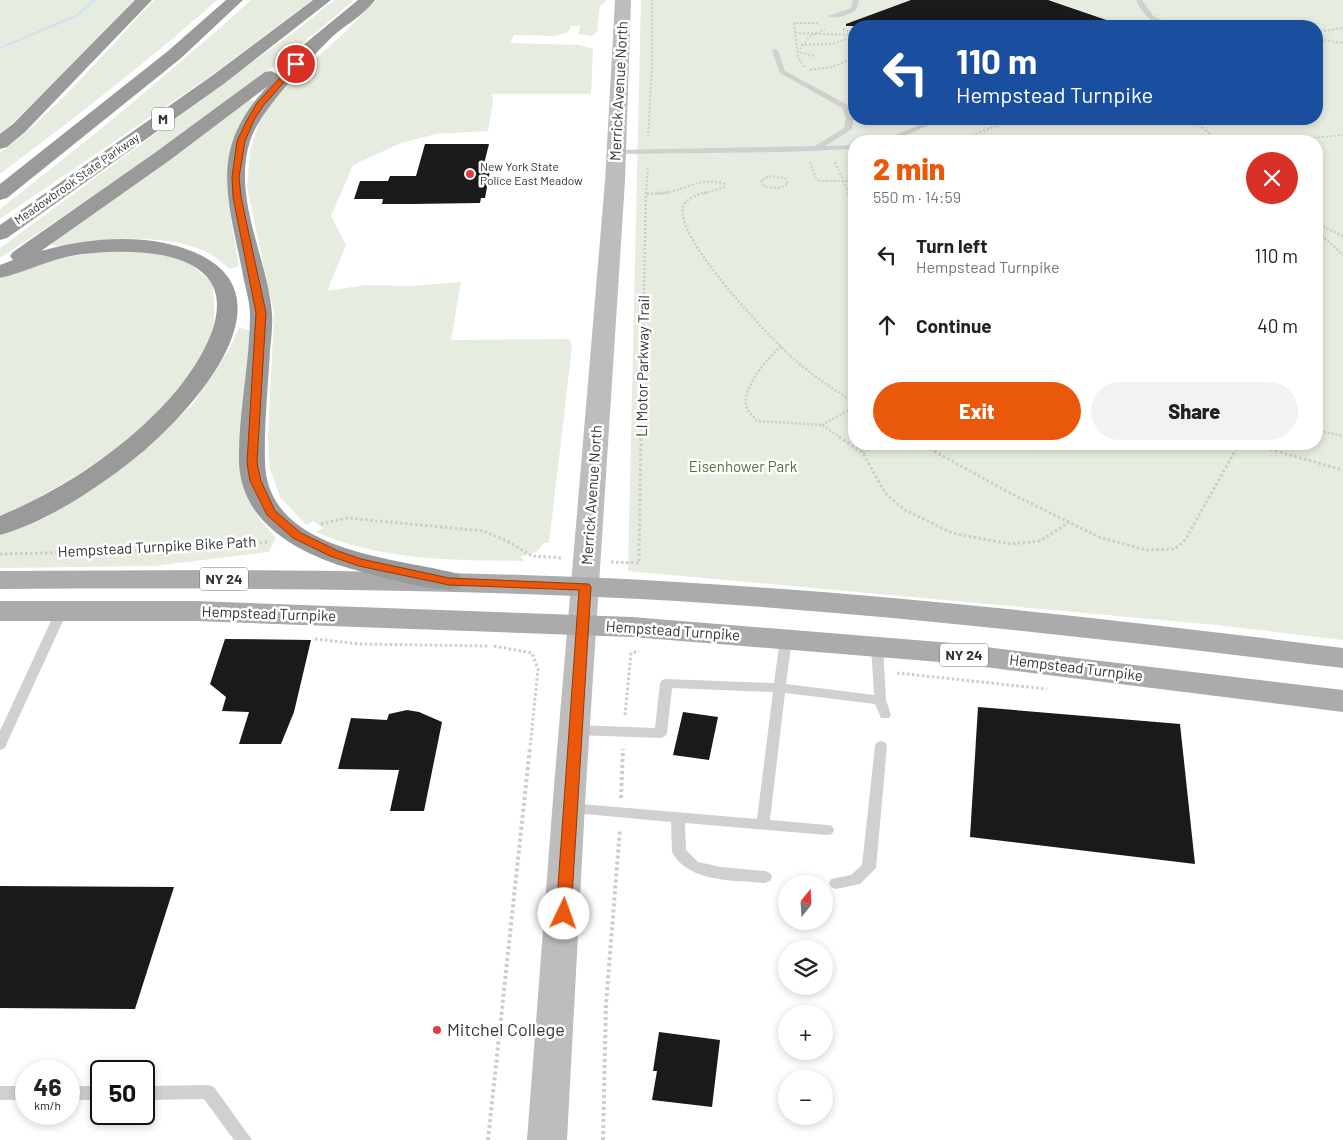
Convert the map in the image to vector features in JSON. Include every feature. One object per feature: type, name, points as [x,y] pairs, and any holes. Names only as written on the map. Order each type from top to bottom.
[{"type":"highway","points":[[0,143],[19,128],[144,0]]},
{"type":"highway","points":[[0,194],[174,55],[235,0]]},
{"type":"highway","name":"Meadowbrook State Parkway","points":[[0,234],[219,79],[323,0]]},
{"type":"highway","points":[[367,0],[296,64],[255,112],[241,141],[236,177],[237,197],[261,313],[252,463],[256,481],[271,512],[297,536],[310,544],[359,562],[449,582]]},
{"type":"highway","points":[[0,271],[163,156],[322,39]]},
{"type":"highway","points":[[0,271],[46,255],[75,249],[131,245],[172,251],[199,261],[215,272],[226,291],[227,317],[216,350],[197,382],[154,429],[119,459],[62,496],[0,526]]},
{"type":"main road","name":"Merrick Avenue North","points":[[547,1140],[574,730],[617,152],[623,0]]},
{"type":"main road","name":"NY 24","points":[[0,580],[331,579],[585,587],[896,608],[1157,635],[1343,658]]},
{"type":"main road","name":"Hempstead Turnpike","points":[[0,611],[196,611],[582,624],[786,639],[878,659],[1343,701]]},
{"type":"lane","points":[[831,16],[844,14],[854,9],[856,0]]},
{"type":"lane","points":[[1139,0],[1147,16],[1153,20]]},
{"type":"lane","points":[[775,51],[782,72],[833,98],[848,109]]},
{"type":"lane","points":[[811,151],[848,128],[849,125]]},
{"type":"lane","points":[[900,135],[925,125]]},
{"type":"lane","points":[[617,152],[811,151],[848,148]]},
{"type":"lane","points":[[0,745],[62,610]]},
{"type":"lane","points":[[763,823],[786,639]]},
{"type":"lane","points":[[878,659],[880,700],[884,714]]},
{"type":"lane","points":[[574,730],[661,733],[666,683],[780,688],[880,700]]},
{"type":"lane","points":[[836,883],[855,880],[870,868],[882,746]]},
{"type":"lane","points":[[570,808],[763,823],[827,830]]},
{"type":"lane","points":[[678,816],[679,852],[694,867],[721,874],[765,877]]},
{"type":"lane","points":[[155,1092],[208,1092],[244,1140]]},
{"type":"lane","points":[[0,1093],[15,1093]]},
{"type":"path","points":[[648,142],[652,67],[652,0]]},
{"type":"path","points":[[813,74],[801,63],[794,23],[827,23]]},
{"type":"path","points":[[798,52],[801,45],[826,28]]},
{"type":"path","points":[[1323,31],[1343,28]]},
{"type":"path","points":[[795,33],[848,36]]},
{"type":"path","points":[[801,45],[831,44],[848,38]]},
{"type":"path","points":[[1323,40],[1343,44]]},
{"type":"path","points":[[798,52],[814,56]]},
{"type":"path","points":[[807,70],[832,67],[848,60]]},
{"type":"path","points":[[973,135],[998,125]]},
{"type":"path","points":[[1200,125],[1211,135]]},
{"type":"path","points":[[1323,137],[1343,135]]},
{"type":"path","points":[[811,151],[814,178],[826,182],[848,182]]},
{"type":"path","points":[[834,159],[848,192]]},
{"type":"path","name":"LI Motor Parkway Trail","points":[[639,564],[648,169]]},
{"type":"path","points":[[769,176],[781,177],[788,182],[783,188],[769,188],[762,185],[761,181],[769,176]]},
{"type":"path","points":[[647,194],[670,193],[702,182],[725,184],[724,187],[691,199],[683,206],[680,214],[683,225],[711,268],[757,322],[794,360],[848,399]]},
{"type":"path","points":[[1323,226],[1343,236]]},
{"type":"path","points":[[1323,236],[1343,254]]},
{"type":"path","points":[[781,346],[758,373],[747,394],[747,408],[757,421],[822,425],[848,443]]},
{"type":"path","points":[[822,425],[848,410]]},
{"type":"path","points":[[1323,432],[1343,436]]},
{"type":"path","points":[[859,450],[863,453],[885,493],[905,510],[952,533],[1010,544],[1040,541],[1069,522]]},
{"type":"path","points":[[863,453],[868,450]]},
{"type":"path","points":[[931,450],[1010,493],[1099,537],[1146,550],[1175,549],[1186,540],[1236,450]]},
{"type":"path","points":[[1272,450],[1343,470]]},
{"type":"path","points":[[314,527],[333,520],[347,518],[484,531],[507,540],[532,556]]},
{"type":"path","name":"Hempstead Turnpike Bike Path","points":[[0,554],[172,550],[274,542]]},
{"type":"path","points":[[313,639],[360,644],[496,646],[532,653],[538,669],[488,1140]]},
{"type":"path","points":[[603,1140],[606,1004],[621,812],[624,732],[631,653],[645,649]]},
{"type":"path","points":[[878,659],[1056,690]]},
{"type":"green space","points":[[0,0],[135,0],[0,135]]},
{"type":"green space","points":[[154,0],[217,0],[138,68],[0,174],[0,153],[42,118]]},
{"type":"green space","points":[[251,0],[312,0],[209,77],[0,219],[0,209],[127,107]]},
{"type":"green space","points":[[334,0],[354,0],[226,103],[137,167],[0,258],[0,248],[302,26]]},
{"type":"green space","points":[[376,0],[607,0],[600,6],[597,32],[592,36],[578,34],[580,26],[571,26],[568,32],[555,36],[514,35],[510,43],[579,45],[593,49],[591,94],[492,94],[493,101],[488,131],[436,134],[401,143],[353,165],[331,216],[346,245],[327,291],[366,285],[411,286],[461,282],[451,340],[570,339],[572,347],[549,543],[544,543],[536,552],[521,557],[524,561],[418,557],[366,549],[341,542],[316,532],[323,528],[313,521],[306,525],[280,497],[270,469],[268,437],[274,314],[247,187],[250,151],[260,120],[280,91],[344,33]]},
{"type":"green space","name":"Eisenhower Park","points":[[641,0],[1343,0],[1343,640],[1216,625],[628,571]]},
{"type":"green space","points":[[248,100],[256,101],[243,121],[234,141],[229,160],[229,200],[239,266],[230,269],[205,251],[169,241],[112,239],[56,246],[50,244]]},
{"type":"green space","points":[[121,250],[161,254],[190,263],[213,284],[214,321],[201,358],[181,387],[156,415],[127,441],[95,464],[62,484],[0,517],[0,279],[14,272],[59,259]]},
{"type":"green space","points":[[239,327],[251,331],[242,445],[242,485],[259,518],[276,538],[269,552],[154,566],[0,568],[0,534],[133,459],[193,404],[230,348]]},
{"type":"building","points":[[911,0],[1048,0],[1106,20],[857,20]]},
{"type":"building","name":"New York State Police East Meadow","points":[[425,144],[489,144],[484,164],[489,164],[488,171],[490,171],[485,198],[481,198],[480,203],[411,204],[382,204],[383,199],[354,199],[360,181],[388,181],[390,176],[416,176]]},
{"type":"building","points":[[225,639],[311,640],[294,712],[281,744],[239,744],[249,712],[222,711],[226,697],[210,684]]},
{"type":"building","points":[[978,707],[1180,724],[1195,864],[970,837]]},
{"type":"building","points":[[407,710],[419,712],[442,722],[424,811],[390,811],[399,770],[338,769],[351,718],[387,720],[389,714]]},
{"type":"building","points":[[683,712],[718,717],[709,760],[673,755]]},
{"type":"building","points":[[0,886],[174,887],[135,1009],[0,1008]]},
{"type":"building","points":[[659,1032],[720,1040],[712,1107],[652,1100],[657,1071],[653,1071]]},
{"type":"waterway","points":[[0,48],[76,16],[94,0]]},
{"type":"place","name":"New York State Police East Meadow","points":[[470,174]]},
{"type":"place","name":"Mitchel College","points":[[437,1030]]},
{"type":"route","points":[[296,64],[260,105],[250,120],[241,141],[236,177],[237,197],[261,313],[252,463],[256,481],[265,503],[280,522],[310,544],[334,554],[359,562],[449,582],[585,587],[570,786],[564,914]]}]
